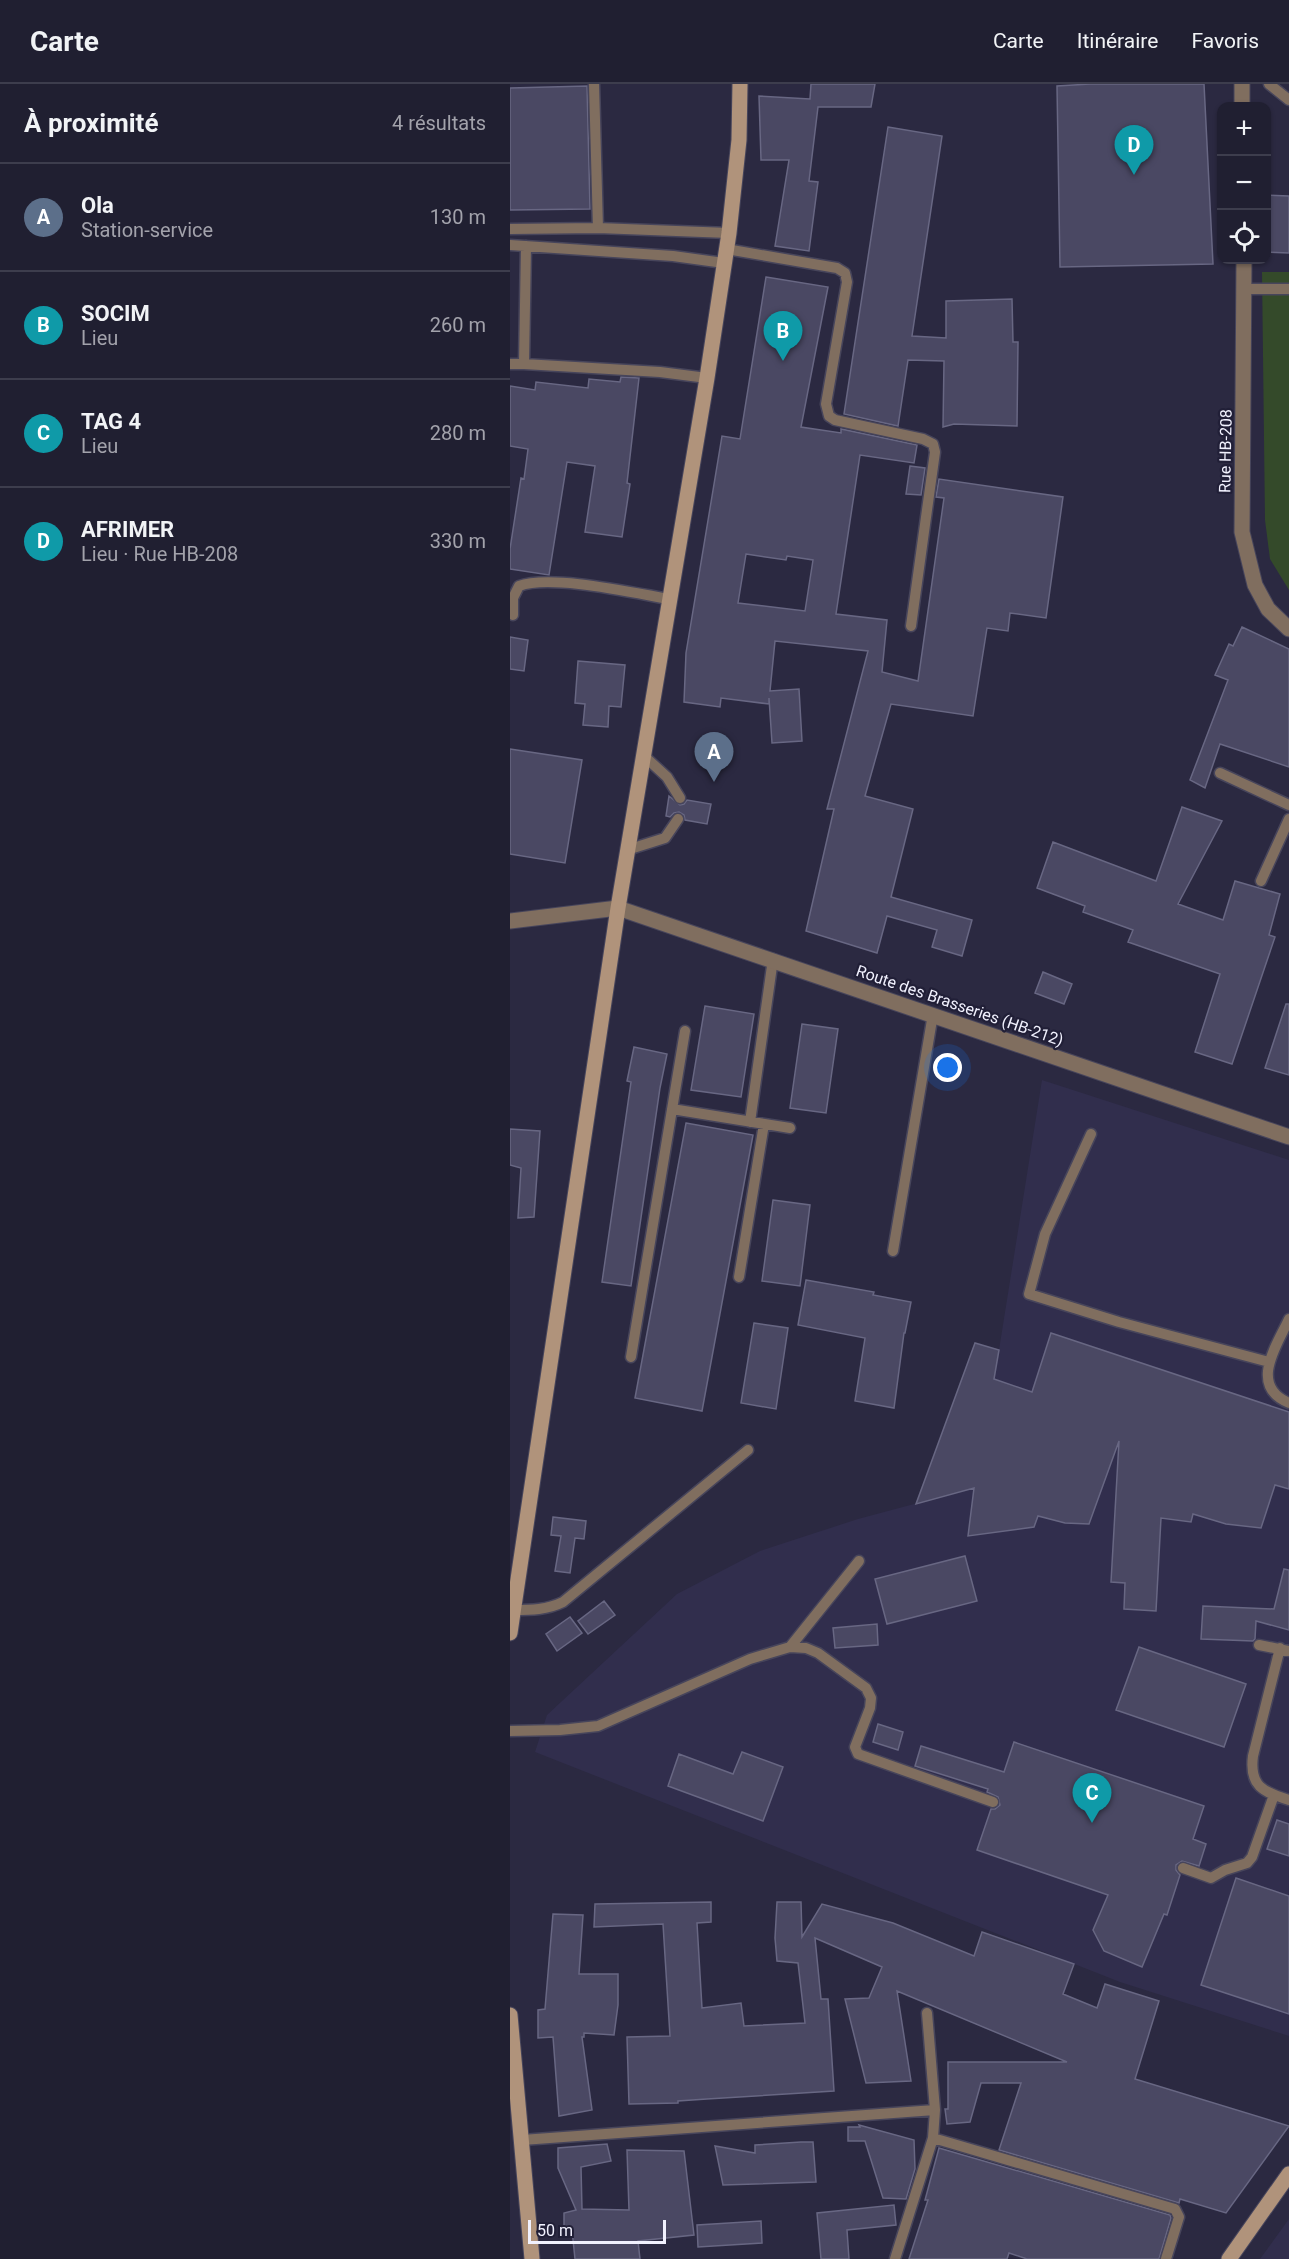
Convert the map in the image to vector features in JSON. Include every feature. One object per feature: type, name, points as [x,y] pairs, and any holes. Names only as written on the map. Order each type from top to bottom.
[{"type":"street","points":[[510,1633],[627,850],[707,378],[729,233],[740,140],[740,84]]},
{"type":"street","points":[[1242,84],[1242,102]]},
{"type":"street","name":"Rue HB-208","points":[[1244,264],[1242,532],[1256,585],[1268,609],[1289,629]]},
{"type":"street","points":[[510,921],[618,908]]},
{"type":"street","name":"Route des Brasseries (HB-212)","points":[[618,908],[1289,1137]]},
{"type":"street","points":[[510,2015],[532,2259]]},
{"type":"street","points":[[1229,2259],[1289,2174]]},
{"type":"lane","points":[[594,84],[598,228]]},
{"type":"lane","points":[[1269,84],[1289,100]]},
{"type":"lane","points":[[510,229],[598,228],[729,233]]},
{"type":"lane","points":[[510,245],[673,256],[725,256],[837,268],[845,273],[847,282],[826,404],[829,416],[835,420],[923,439],[933,444],[935,452],[911,626]]},
{"type":"lane","points":[[524,364],[526,246]]},
{"type":"lane","points":[[1244,289],[1289,289]]},
{"type":"lane","points":[[510,364],[660,372],[707,378]]},
{"type":"lane","points":[[513,615],[513,598],[519,586],[530,582],[597,587],[669,599]]},
{"type":"lane","points":[[643,754],[667,777],[680,798]]},
{"type":"lane","points":[[1220,773],[1289,805]]},
{"type":"lane","points":[[627,850],[665,838],[678,819]]},
{"type":"lane","points":[[1261,881],[1289,819]]},
{"type":"lane","points":[[750,1122],[773,959]]},
{"type":"lane","points":[[893,1251],[933,1014]]},
{"type":"lane","points":[[631,1357],[685,1031]]},
{"type":"lane","points":[[672,1109],[790,1128]]},
{"type":"lane","points":[[740,1277],[764,1124]]},
{"type":"lane","points":[[1091,1134],[1045,1234],[1029,1294],[1119,1322],[1269,1362]]},
{"type":"lane","points":[[1289,1318],[1269,1362],[1268,1377],[1275,1395],[1289,1403]]},
{"type":"lane","points":[[513,1610],[536,1610],[563,1602],[748,1450]]},
{"type":"lane","points":[[790,1647],[859,1561]]},
{"type":"lane","points":[[1259,1645],[1285,1649],[1252,1763],[1256,1782],[1260,1788],[1274,1796],[1289,1800]]},
{"type":"lane","points":[[510,1731],[560,1730],[598,1726],[750,1659],[790,1647],[806,1648],[818,1653],[866,1688],[871,1698],[870,1708],[855,1747],[858,1754],[993,1803]]},
{"type":"lane","points":[[1183,1868],[1211,1878],[1249,1861],[1256,1850],[1274,1796]]},
{"type":"lane","points":[[895,2259],[933,2138],[935,2110],[927,2013]]},
{"type":"lane","points":[[522,2140],[935,2110]]},
{"type":"lane","points":[[933,2138],[1175,2209],[1179,2217],[1166,2259]]},
{"type":"shaded area","points":[[1042,1080],[1289,1160],[1289,2036],[1120,1982],[535,1752],[547,1715],[677,1594],[760,1551],[858,1519],[974,1488],[999,1350]]},
{"type":"shaded area","points":[[1289,2219],[1289,2259],[1260,2259]]},
{"type":"green space","points":[[1262,272],[1289,272],[1289,590],[1270,559],[1265,520]]},
{"type":"building","points":[[811,84],[875,84],[871,107],[818,107],[809,181],[818,182],[809,251],[775,246],[789,160],[761,160],[759,96],[810,99]]},
{"type":"building","points":[[1204,84],[1213,264],[1060,267],[1057,86]]},
{"type":"building","points":[[587,86],[590,209],[510,210],[510,88]]},
{"type":"building","points":[[888,127],[942,136],[912,336],[946,338],[946,301],[1012,299],[1013,342],[1018,342],[1017,426],[954,424],[943,427],[944,361],[908,360],[898,426],[844,414]]},
{"type":"building","points":[[1271,195],[1289,196],[1289,253],[1271,252]]},
{"type":"building","points":[[766,277],[828,287],[801,427],[841,433],[841,429],[917,445],[914,463],[860,455],[836,614],[887,620],[882,672],[918,681],[944,498],[936,497],[939,479],[1063,497],[1046,618],[1010,613],[1008,631],[987,628],[973,716],[891,704],[865,796],[913,809],[891,897],[972,920],[962,956],[932,947],[937,930],[887,916],[877,953],[806,931],[834,809],[827,809],[868,651],[775,641],[770,691],[799,689],[802,741],[772,743],[769,698],[769,704],[721,698],[720,707],[684,702],[686,653],[722,436],[740,439]],"holes":[[[746,554],[786,560],[787,556],[813,560],[805,611],[738,603]]]},
{"type":"building","points":[[621,377],[639,378],[627,483],[630,484],[622,537],[585,532],[595,466],[567,462],[549,575],[510,569],[510,549],[528,449],[510,446],[510,386],[535,390],[536,382],[588,388],[589,379],[620,382]]},
{"type":"building","points":[[910,466],[925,468],[921,495],[906,494]]},
{"type":"building","points":[[1242,627],[1289,649],[1289,767],[1220,744],[1205,788],[1190,780],[1228,680],[1215,675],[1229,644],[1233,646]]},
{"type":"building","points":[[510,637],[528,640],[524,671],[510,669]]},
{"type":"building","points":[[578,661],[625,665],[621,707],[609,706],[608,727],[583,725],[585,704],[575,703]]},
{"type":"building","points":[[510,749],[582,760],[565,863],[510,854]]},
{"type":"building","points":[[669,796],[680,805],[687,800],[711,804],[707,824],[685,820],[684,815],[679,812],[670,817],[666,816]]},
{"type":"building","points":[[1182,807],[1222,821],[1178,904],[1223,920],[1235,881],[1280,894],[1269,935],[1275,937],[1232,1064],[1195,1052],[1220,974],[1128,942],[1133,930],[1083,912],[1085,906],[1037,888],[1053,842],[1156,881]]},
{"type":"building","points":[[1043,972],[1072,984],[1064,1004],[1035,993]]},
{"type":"building","points":[[1286,1004],[1289,1004],[1289,1075],[1265,1068]]},
{"type":"building","points":[[705,1006],[754,1014],[741,1097],[691,1090]]},
{"type":"building","points":[[802,1024],[838,1029],[826,1113],[790,1108]]},
{"type":"building","points":[[634,1047],[667,1054],[631,1286],[602,1282],[631,1082],[627,1081]]},
{"type":"building","points":[[686,1123],[753,1135],[702,1411],[635,1398]]},
{"type":"building","points":[[510,1129],[540,1131],[534,1217],[518,1218],[521,1168],[510,1165]]},
{"type":"building","points":[[773,1200],[810,1205],[800,1286],[762,1281]]},
{"type":"building","points":[[806,1280],[874,1292],[873,1295],[911,1302],[904,1333],[894,1408],[855,1401],[865,1338],[798,1325]]},
{"type":"building","points":[[754,1323],[788,1328],[776,1409],[741,1403]]},
{"type":"building","points":[[1051,1333],[1289,1412],[1289,1489],[1275,1485],[1261,1528],[1226,1524],[1193,1514],[1191,1522],[1161,1518],[1156,1611],[1124,1609],[1125,1583],[1111,1582],[1119,1441],[1089,1524],[1065,1523],[1038,1516],[1034,1527],[968,1536],[974,1488],[916,1504],[975,1343],[999,1350],[994,1379],[1032,1392]]},
{"type":"building","points":[[553,1517],[586,1521],[584,1539],[575,1538],[570,1573],[555,1571],[561,1536],[551,1535]]},
{"type":"building","points":[[965,1556],[977,1601],[887,1624],[875,1579]]},
{"type":"building","points":[[1284,1569],[1289,1570],[1289,1630],[1256,1621],[1253,1641],[1201,1639],[1203,1606],[1274,1609]]},
{"type":"building","points":[[604,1601],[615,1615],[588,1634],[578,1621]]},
{"type":"building","points":[[570,1617],[582,1633],[557,1651],[546,1634]]},
{"type":"building","points":[[877,1624],[878,1645],[835,1648],[833,1628]]},
{"type":"building","points":[[1139,1647],[1246,1684],[1224,1747],[1116,1710]]},
{"type":"building","points":[[878,1724],[903,1732],[898,1750],[873,1742]]},
{"type":"building","points":[[1014,1742],[1204,1806],[1193,1839],[1206,1844],[1199,1866],[1182,1861],[1176,1865],[1176,1870],[1180,1875],[1167,1915],[1164,1914],[1142,1967],[1104,1951],[1093,1930],[1108,1895],[977,1850],[991,1809],[1000,1805],[998,1797],[987,1792],[988,1789],[915,1766],[921,1746],[1004,1772]]},
{"type":"building","points":[[742,1752],[783,1767],[763,1821],[668,1786],[679,1754],[733,1774]]},
{"type":"building","points":[[1277,1820],[1289,1824],[1289,1856],[1267,1849]]},
{"type":"building","points":[[1236,1878],[1289,1896],[1289,2014],[1201,1985]]},
{"type":"building","points":[[711,1902],[711,1922],[697,1923],[702,2008],[741,2003],[744,2026],[805,2023],[798,1963],[777,1961],[775,1938],[777,1902],[801,1902],[802,1937],[822,1904],[893,1923],[974,1956],[982,1932],[1074,1964],[1063,1994],[1097,2008],[1105,1984],[1159,2001],[1135,2079],[1289,2126],[1226,2213],[1180,2199],[1179,2203],[999,2150],[1021,2083],[981,2083],[970,2122],[947,2124],[945,2109],[948,2109],[948,2062],[1067,2062],[897,1991],[911,2081],[866,2083],[845,1999],[869,1998],[882,1967],[815,1938],[821,1999],[828,1999],[834,2091],[678,2101],[678,2103],[629,2104],[627,2037],[670,2036],[663,1924],[594,1927],[595,1904]]},
{"type":"building","points":[[553,1914],[583,1915],[579,1974],[618,1974],[618,2005],[614,2035],[584,2033],[582,2037],[592,2110],[559,2116],[553,2037],[538,2038],[538,2010],[545,2009]]},
{"type":"building","points":[[859,2125],[914,2140],[915,2169],[906,2199],[883,2198],[865,2141],[848,2141],[848,2127],[860,2127]]},
{"type":"building","points":[[813,2142],[816,2182],[723,2185],[715,2146],[755,2153],[755,2145]]},
{"type":"building","points":[[607,2144],[611,2161],[581,2167],[582,2209],[629,2210],[627,2150],[684,2151],[694,2235],[638,2241],[640,2259],[575,2259],[572,2230],[564,2230],[564,2213],[576,2210],[558,2168],[558,2148]]},
{"type":"building","points":[[939,2148],[1170,2215],[1159,2259],[1027,2259],[1009,2253],[1007,2259],[909,2259],[928,2200],[925,2200]]},
{"type":"building","points":[[894,2205],[896,2225],[847,2230],[849,2259],[821,2259],[817,2213]]},
{"type":"building","points":[[761,2221],[762,2243],[698,2247],[697,2225]]},
{"type":"place","name":"AFRIMER","points":[[1134,175]]},
{"type":"place","name":"SOCIM","points":[[783,361]]},
{"type":"place","name":"Ola","points":[[714,782]]},
{"type":"place","name":"TAG 4","points":[[1092,1823]]}]
